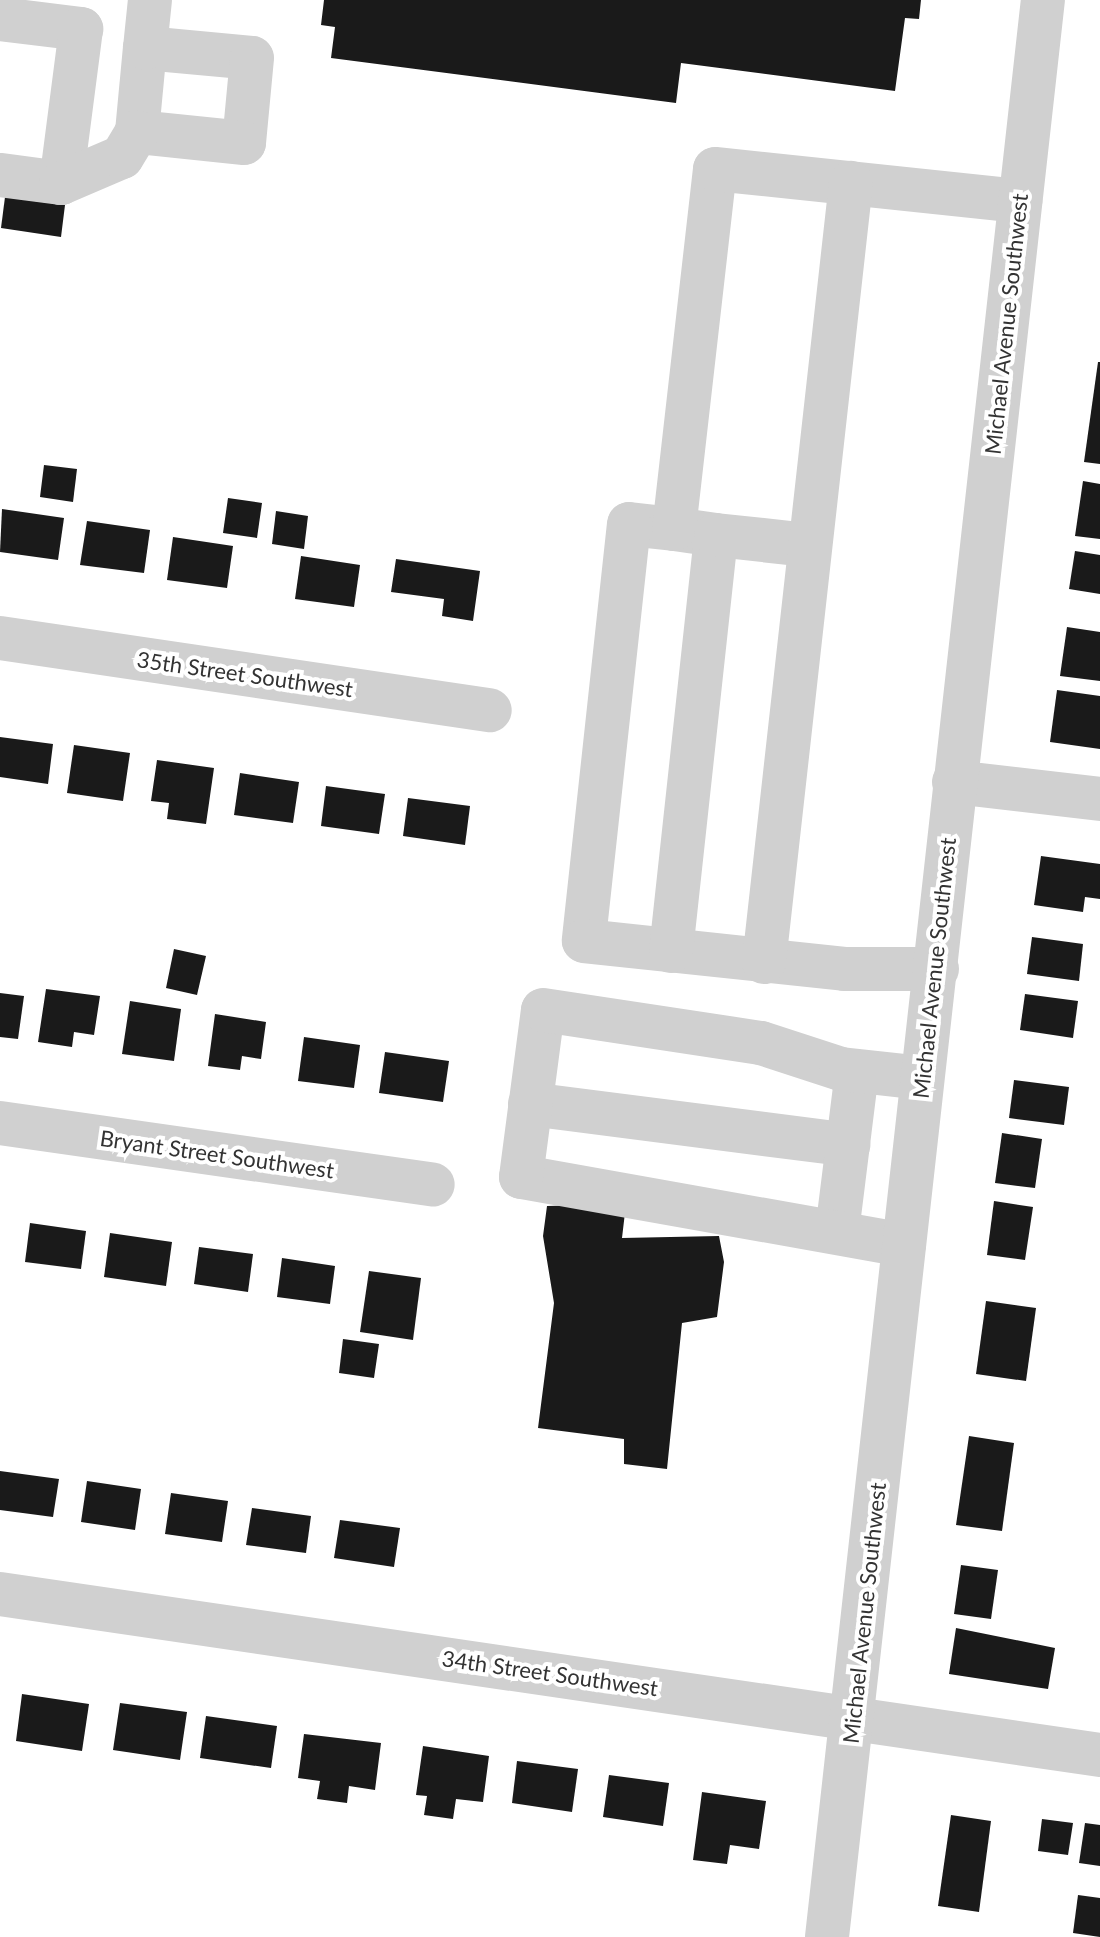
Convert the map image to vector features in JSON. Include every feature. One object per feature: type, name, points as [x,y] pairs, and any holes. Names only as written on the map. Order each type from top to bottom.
[{"type":"street","points":[[0,175],[61,183],[122,157],[137,132],[150,0]]},
{"type":"street","name":"Michael Avenue Southwest","points":[[827,1937],[1043,0]]},
{"type":"street","points":[[0,19],[81,29],[61,183]]},
{"type":"street","points":[[137,132],[244,143],[252,58],[145,48]]},
{"type":"street","points":[[671,951],[715,169],[1020,201]]},
{"type":"street","points":[[764,962],[808,545],[851,183]]},
{"type":"street","points":[[808,545],[629,524],[584,941],[764,962],[937,969]]},
{"type":"street","name":"35th Street Southwest","points":[[0,638],[490,710]]},
{"type":"street","points":[[954,782],[1100,799]]},
{"type":"street","points":[[904,1245],[521,1177],[543,1010],[761,1043],[857,1071],[922,1078]]},
{"type":"street","points":[[837,1232],[857,1071]]},
{"type":"street","points":[[530,1104],[848,1145]]},
{"type":"street","name":"Bryant Street Southwest","points":[[0,1123],[433,1185]]},
{"type":"street","name":"34th Street Southwest","points":[[0,1594],[1100,1755]]},
{"type":"building","points":[[324,0],[921,0],[919,19],[905,18],[895,91],[681,63],[676,103],[331,58],[335,27],[321,25]]},
{"type":"building","points":[[5,197],[65,205],[61,237],[1,228]]},
{"type":"building","points":[[1100,362],[1100,464],[1084,462]]},
{"type":"building","points":[[44,465],[77,469],[73,502],[40,497]]},
{"type":"building","points":[[1083,481],[1100,484],[1100,539],[1075,536]]},
{"type":"building","points":[[228,498],[262,503],[257,538],[223,533]]},
{"type":"building","points":[[2,509],[64,518],[58,560],[0,552]]},
{"type":"building","points":[[276,511],[308,516],[304,549],[272,544]]},
{"type":"building","points":[[87,521],[150,530],[144,573],[80,565]]},
{"type":"building","points":[[173,537],[233,546],[227,588],[167,580]]},
{"type":"building","points":[[1075,551],[1100,555],[1100,594],[1069,589]]},
{"type":"building","points":[[301,556],[360,565],[354,607],[295,599]]},
{"type":"building","points":[[396,559],[480,571],[473,621],[442,616],[444,599],[391,592]]},
{"type":"building","points":[[1067,627],[1100,632],[1100,681],[1060,676]]},
{"type":"building","points":[[1057,690],[1100,696],[1100,749],[1050,742]]},
{"type":"building","points":[[0,737],[53,744],[48,784],[0,777]]},
{"type":"building","points":[[74,745],[130,753],[123,801],[67,793]]},
{"type":"building","points":[[157,760],[214,768],[206,824],[167,819],[169,803],[151,801]]},
{"type":"building","points":[[240,773],[299,782],[293,823],[234,815]]},
{"type":"building","points":[[326,786],[385,794],[379,834],[321,826]]},
{"type":"building","points":[[408,798],[470,806],[465,845],[403,836]]},
{"type":"building","points":[[1041,856],[1100,864],[1100,899],[1085,897],[1083,912],[1034,905]]},
{"type":"building","points":[[1032,937],[1083,944],[1079,981],[1027,974]]},
{"type":"building","points":[[174,949],[206,956],[197,995],[166,988]]},
{"type":"building","points":[[46,989],[100,996],[94,1035],[74,1032],[72,1047],[38,1042]]},
{"type":"building","points":[[0,993],[24,996],[18,1039],[0,1037]]},
{"type":"building","points":[[1025,994],[1078,1001],[1073,1038],[1020,1030]]},
{"type":"building","points":[[130,1001],[181,1009],[174,1061],[122,1054]]},
{"type":"building","points":[[215,1014],[266,1022],[261,1059],[242,1056],[240,1070],[208,1066]]},
{"type":"building","points":[[304,1037],[360,1045],[354,1088],[298,1081]]},
{"type":"building","points":[[385,1052],[449,1061],[443,1102],[379,1093]]},
{"type":"building","points":[[1014,1080],[1069,1087],[1064,1125],[1009,1118]]},
{"type":"building","points":[[1002,1133],[1042,1139],[1035,1188],[995,1183]]},
{"type":"building","points":[[994,1201],[1033,1207],[1025,1260],[987,1255]]},
{"type":"building","points":[[626,1204],[622,1238],[719,1236],[724,1262],[717,1317],[682,1323],[667,1469],[624,1464],[624,1439],[538,1428],[554,1303],[543,1236],[547,1206]]},
{"type":"building","points":[[30,1223],[86,1231],[81,1269],[25,1262]]},
{"type":"building","points":[[110,1233],[172,1242],[166,1286],[104,1277]]},
{"type":"building","points":[[199,1247],[253,1254],[248,1292],[194,1284]]},
{"type":"building","points":[[282,1258],[335,1266],[330,1304],[277,1297]]},
{"type":"building","points":[[369,1271],[421,1278],[413,1340],[360,1332]]},
{"type":"building","points":[[986,1301],[1036,1308],[1026,1381],[976,1374]]},
{"type":"building","points":[[343,1339],[379,1344],[374,1378],[339,1373]]},
{"type":"building","points":[[969,1436],[1014,1443],[1002,1531],[956,1525]]},
{"type":"building","points":[[0,1471],[59,1479],[53,1517],[0,1510]]},
{"type":"building","points":[[87,1481],[141,1489],[135,1530],[81,1522]]},
{"type":"building","points":[[171,1493],[228,1501],[222,1542],[165,1534]]},
{"type":"building","points":[[252,1508],[311,1516],[306,1553],[246,1545]]},
{"type":"building","points":[[340,1520],[400,1528],[394,1567],[334,1558]]},
{"type":"building","points":[[961,1565],[998,1570],[991,1619],[954,1614]]},
{"type":"building","points":[[956,1628],[1055,1648],[1048,1689],[949,1674]]},
{"type":"building","points":[[22,1694],[89,1704],[82,1751],[16,1741]]},
{"type":"building","points":[[120,1703],[187,1712],[180,1760],[113,1750]]},
{"type":"building","points":[[206,1716],[277,1726],[271,1768],[200,1758]]},
{"type":"building","points":[[304,1734],[381,1743],[375,1790],[349,1786],[347,1803],[317,1799],[320,1781],[298,1778]]},
{"type":"building","points":[[423,1746],[489,1756],[483,1802],[456,1799],[453,1819],[424,1815],[427,1796],[416,1795]]},
{"type":"building","points":[[517,1761],[578,1769],[572,1812],[512,1803]]},
{"type":"building","points":[[609,1775],[669,1783],[663,1826],[603,1817]]},
{"type":"building","points":[[702,1792],[766,1801],[759,1849],[730,1845],[727,1864],[693,1860]]},
{"type":"building","points":[[951,1815],[991,1821],[979,1912],[938,1906]]},
{"type":"building","points":[[1042,1819],[1073,1823],[1068,1855],[1038,1851]]},
{"type":"building","points":[[1085,1823],[1100,1825],[1100,1866],[1079,1863]]},
{"type":"building","points":[[1078,1895],[1100,1898],[1100,1937],[1073,1933]]}]
